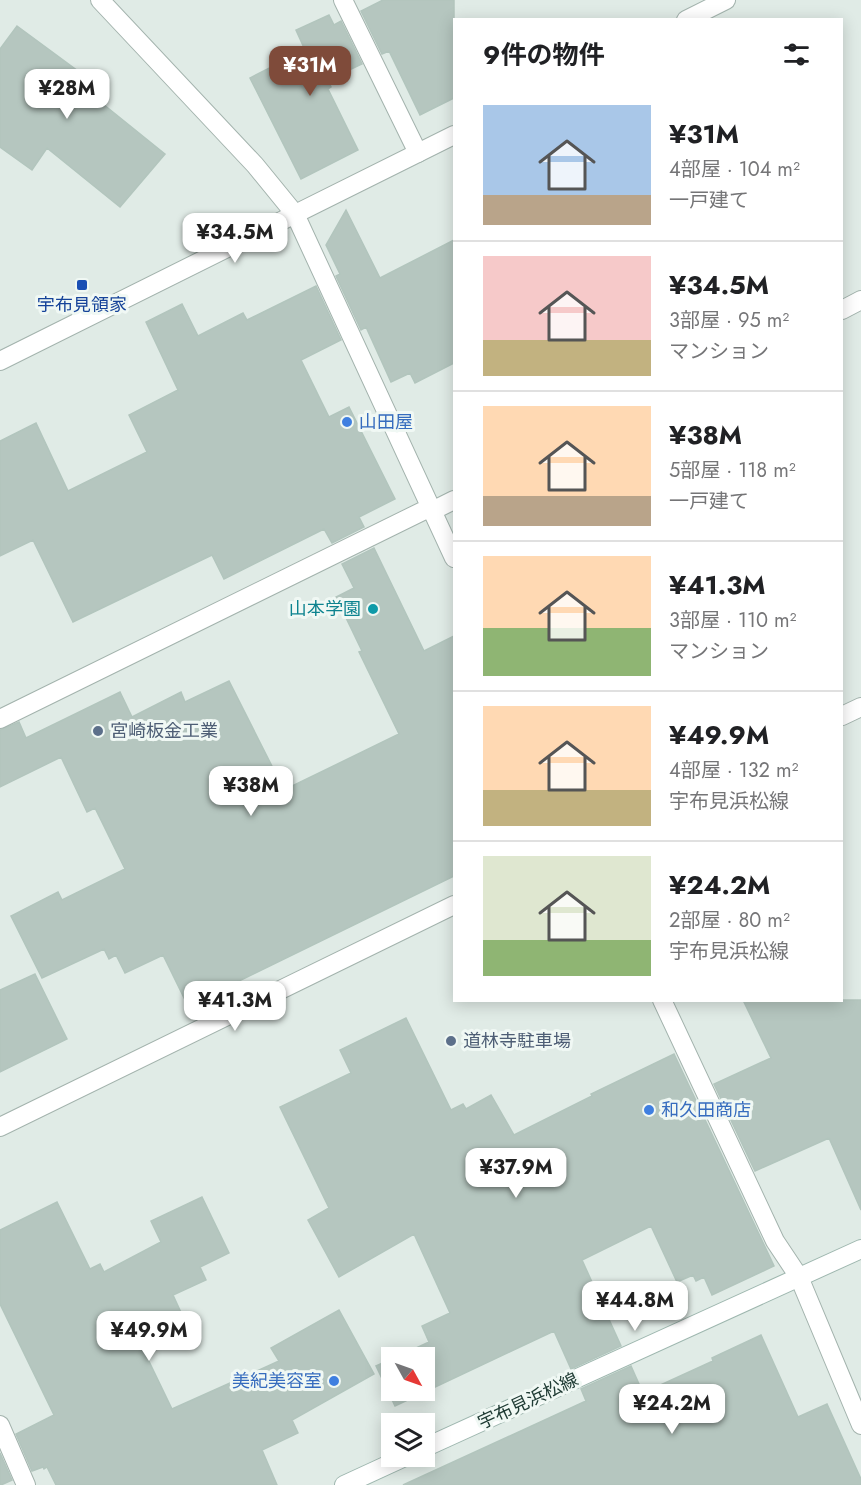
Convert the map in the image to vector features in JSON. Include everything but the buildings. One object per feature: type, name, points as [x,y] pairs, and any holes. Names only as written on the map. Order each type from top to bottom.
[{"type":"street","points":[[100,0],[255,165],[295,214],[453,556]]},
{"type":"street","points":[[343,0],[418,153]]},
{"type":"street","points":[[691,18],[726,0]]},
{"type":"street","points":[[0,361],[453,136]]},
{"type":"street","points":[[843,309],[861,300]]},
{"type":"street","points":[[0,719],[431,509],[453,500]]},
{"type":"street","points":[[843,716],[861,707]]},
{"type":"street","points":[[0,1126],[453,905]]},
{"type":"street","points":[[663,1002],[775,1241],[799,1277],[861,1425]]},
{"type":"street","name":"宇布見浜松線","points":[[435,1443],[861,1249]]},
{"type":"street","points":[[0,1425],[26,1485]]},
{"type":"street","points":[[344,1485],[383,1467]]},
{"type":"place","name":"宇布見領家","points":[[82,285]]},
{"type":"place","name":"山田屋","points":[[347,422]]},
{"type":"place","name":"山本学園","points":[[373,609]]},
{"type":"place","name":"宮崎板金工業","points":[[98,731]]},
{"type":"place","name":"道林寺駐車場","points":[[451,1041]]},
{"type":"place","name":"和久田商店","points":[[649,1110]]},
{"type":"place","name":"美紀美容室","points":[[334,1381]]}]
